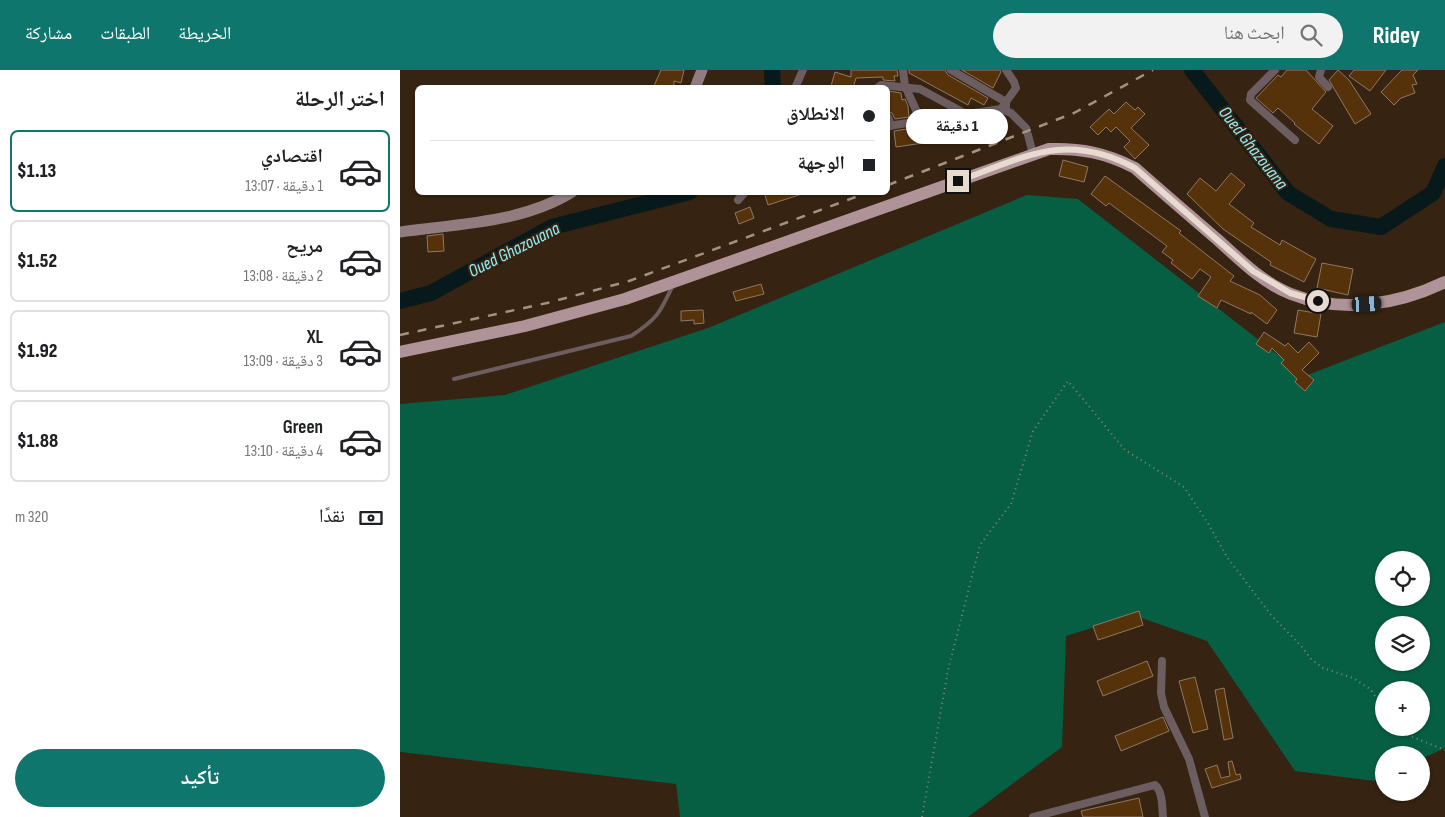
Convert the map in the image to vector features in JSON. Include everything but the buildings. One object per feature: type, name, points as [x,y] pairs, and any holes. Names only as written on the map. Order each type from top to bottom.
[{"type":"main road","points":[[696,85],[702,70]]},
{"type":"main road","points":[[400,352],[561,317],[625,299],[1049,149],[1078,149],[1114,157],[1135,168],[1253,271],[1290,293],[1328,304],[1385,303],[1423,292],[1445,282]]},
{"type":"main road","points":[[400,232],[504,217],[548,205],[566,195]]},
{"type":"street","points":[[796,85],[803,70]]},
{"type":"street","points":[[903,70],[905,86],[921,121]]},
{"type":"street","points":[[952,70],[1021,121],[1027,132],[1033,154]]},
{"type":"street","points":[[890,126],[1004,107],[1015,91],[1016,85],[1006,70]]},
{"type":"street","points":[[1275,70],[1251,94],[1250,100],[1295,140]]},
{"type":"street","points":[[1321,70],[1318,75],[1328,87]]},
{"type":"street","points":[[879,85],[905,86],[920,89],[966,114]]},
{"type":"street","points":[[738,200],[742,195]]},
{"type":"street","points":[[1162,660],[1161,693],[1164,707],[1189,759],[1205,817]]},
{"type":"street","points":[[1033,817],[1155,785],[1161,794],[1163,817]]},
{"type":"lane","points":[[454,379],[631,336],[651,323],[659,314],[675,281]]},
{"type":"path","points":[[922,817],[948,670],[980,545],[1011,504],[1033,431],[1068,381],[1125,450],[1184,487],[1227,557],[1271,615],[1311,659],[1323,668],[1353,678],[1370,689],[1375,696]]},
{"type":"path","points":[[1410,736],[1445,750]]},
{"type":"green space","points":[[1027,195],[1078,199],[1305,376],[1445,322],[1445,748],[1430,755],[1430,746],[1375,746],[1375,781],[1295,771],[1207,641],[1133,615],[1066,636],[1062,747],[968,817],[680,817],[676,784],[400,752],[400,404],[505,395],[708,328]]},
{"type":"waterway","name":"Oued Ghazouana","points":[[772,70],[773,85]]},
{"type":"waterway","name":"Oued Ghazouana","points":[[1192,70],[1288,193],[1331,219],[1381,227],[1433,193],[1445,166]]},
{"type":"waterway","name":"Oued Ghazouana","points":[[400,301],[431,293],[552,227],[678,195]]},
{"type":"railway","points":[[890,184],[1074,113],[1153,70]]},
{"type":"railway","points":[[400,335],[547,303],[629,281],[861,195]]},
{"type":"route","points":[[958,181],[1049,149],[1070,148],[1093,151],[1114,157],[1135,168],[1253,271],[1290,293],[1318,301]]}]
